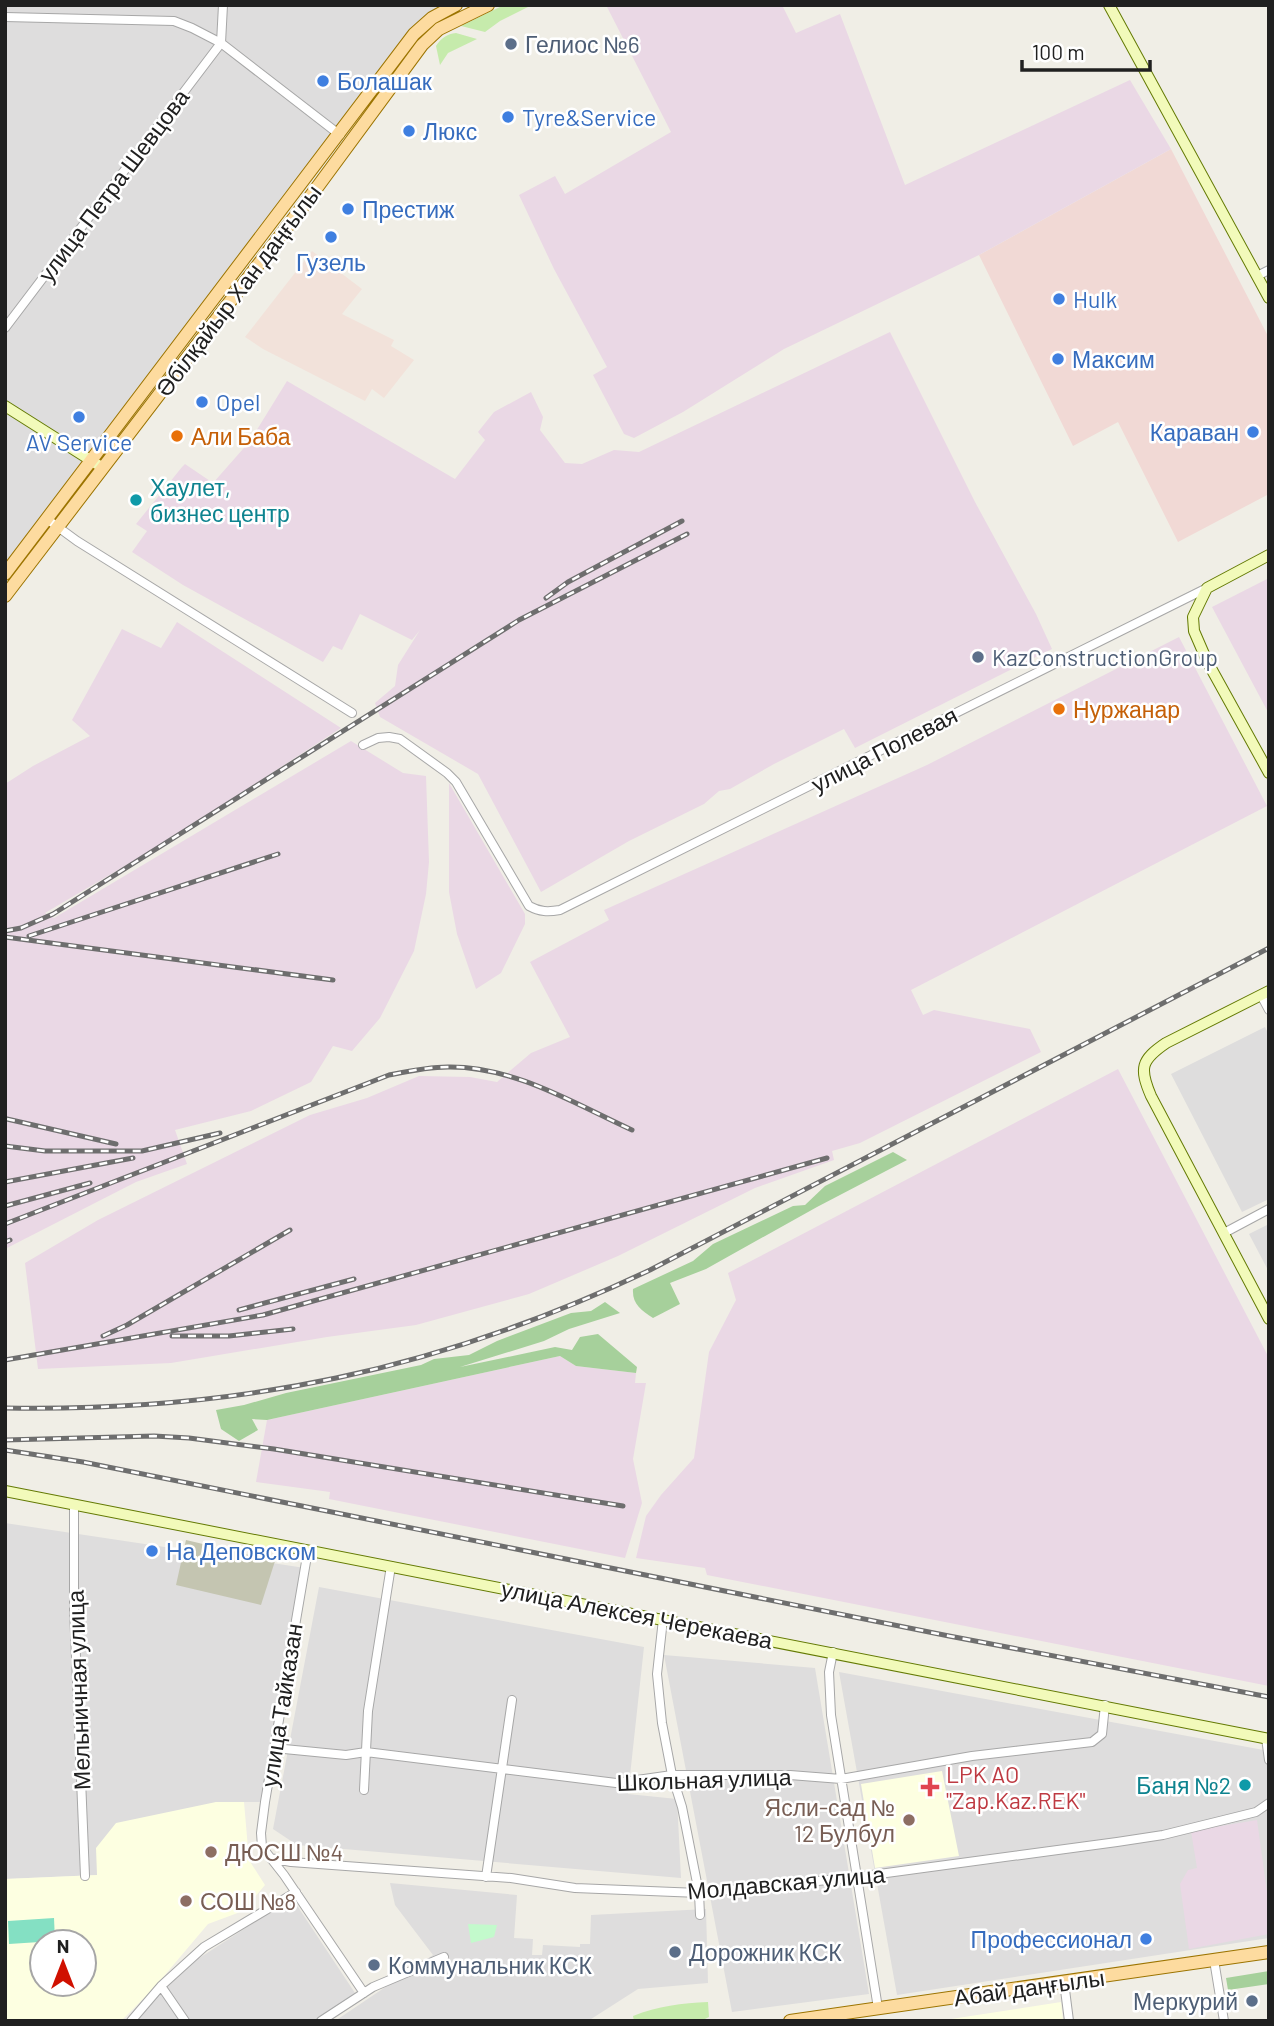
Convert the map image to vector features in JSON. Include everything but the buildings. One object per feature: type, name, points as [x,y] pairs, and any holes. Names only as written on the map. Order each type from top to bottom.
[{"type":"main road","name":"Әбілқайыр Хан даңғылы","points":[[5,574],[103,468],[310,197],[344,139],[414,34],[439,9],[456,5]]},
{"type":"main road","name":"Әбілқайыр Хан даңғылы","points":[[5,596],[90,462],[344,139],[433,33],[488,5]]},
{"type":"main road","name":"Абай даңғылы","points":[[790,2021],[1269,1952]]},
{"type":"street","points":[[221,43],[223,5]]},
{"type":"street","points":[[1109,5],[1269,298]]},
{"type":"street","points":[[439,9],[447,25]]},
{"type":"street","points":[[5,18],[174,21],[221,43],[344,139]]},
{"type":"street","name":"улица Петра Шевцова","points":[[5,328],[221,43]]},
{"type":"street","points":[[1257,276],[1269,270]]},
{"type":"street","points":[[5,406],[103,468]]},
{"type":"street","points":[[52,523],[352,713]]},
{"type":"street","points":[[1269,555],[1207,587],[1193,617],[1194,631],[1225,696],[1269,773]]},
{"type":"street","name":"улица Полевая","points":[[363,745],[377,738],[400,739],[436,763],[456,782],[529,906],[537,911],[561,910],[1207,587]]},
{"type":"street","points":[[1269,1010],[1265,993],[1152,1053],[1145,1061],[1144,1068],[1146,1083],[1269,1319]]},
{"type":"street","points":[[1224,1233],[1269,1209]]},
{"type":"street","name":"улица Алексея Черекаева","points":[[5,1491],[1267,1739]]},
{"type":"street","name":"Мельничная улица","points":[[74,1504],[74,1609],[85,1876]]},
{"type":"street","name":"улица Тайказан","points":[[270,1858],[262,1847],[261,1833],[308,1550]]},
{"type":"street","points":[[365,1790],[368,1712],[391,1566]]},
{"type":"street","points":[[663,1619],[657,1674],[662,1723],[672,1776],[682,1807],[699,1893],[700,1915]]},
{"type":"street","points":[[833,1653],[829,1672],[831,1714],[878,2008]]},
{"type":"street","points":[[486,1877],[504,1770],[512,1700]]},
{"type":"street","name":"Школьная улица","points":[[274,1748],[346,1755],[366,1752],[616,1783],[672,1776],[790,1775],[841,1779],[985,1755],[1092,1742],[1102,1734],[1105,1706]]},
{"type":"street","points":[[1267,1739],[1269,1760]]},
{"type":"street","name":"Молдавская улица","points":[[270,1858],[291,1862],[511,1878],[575,1888],[699,1893],[857,1877],[1163,1835],[1256,1812],[1269,1803]]},
{"type":"street","points":[[270,1858],[365,1993]]},
{"type":"street","points":[[131,2021],[161,1986],[204,1947],[296,1892]]},
{"type":"street","points":[[321,2021],[396,1976],[443,1957]]},
{"type":"street","points":[[1214,1960],[1224,2021]]},
{"type":"street","points":[[1063,1982],[1069,2021]]},
{"type":"street","points":[[161,1986],[185,2021]]},
{"type":"shaded area","points":[[5,5],[456,5],[432,18],[5,574]]},
{"type":"shaded area","points":[[606,5],[782,5],[796,33],[840,14],[905,185],[1130,80],[1171,149],[979,255],[784,349],[683,412],[634,438],[624,434],[593,375],[607,367],[554,269],[519,195],[555,176],[565,194],[671,132]]},
{"type":"shaded area","points":[[1171,149],[1269,338],[1269,494],[1178,542],[1118,422],[1073,446],[979,255]]},
{"type":"shaded area","points":[[312,251],[362,289],[342,314],[394,340],[391,346],[414,360],[384,398],[372,389],[365,401],[263,349],[245,337]]},
{"type":"shaded area","points":[[890,332],[1052,649],[855,748],[844,729],[730,789],[719,791],[704,804],[629,841],[541,892],[478,774],[380,717],[375,703],[395,686],[398,665],[420,630],[412,640],[360,614],[342,650],[333,646],[323,662],[183,585],[132,552],[147,531],[136,524],[182,467],[185,464],[213,483],[250,441],[287,381],[455,479],[485,440],[478,432],[494,412],[531,392],[543,417],[540,430],[565,463],[582,464],[614,450],[639,452]]},
{"type":"shaded area","points":[[1269,578],[1269,714],[1212,607]]},
{"type":"shaded area","points":[[177,622],[341,728],[169,840],[45,913],[54,918],[351,741],[403,773],[426,776],[429,862],[426,894],[414,951],[380,1018],[352,1051],[333,1046],[311,1082],[251,1111],[175,1130],[187,1164],[136,1182],[5,1249],[5,784],[90,736],[72,720],[122,629],[161,648]]},
{"type":"shaded area","points":[[1179,637],[1267,806],[911,990],[923,1015],[934,1010],[1030,1029],[1041,1052],[860,1143],[832,1151],[834,1160],[755,1188],[618,1256],[529,1294],[416,1325],[171,1363],[38,1369],[25,1263],[98,1220],[310,1115],[367,1098],[419,1076],[470,1077],[497,1082],[531,1053],[570,1037],[530,962],[609,920],[604,910],[927,765]]},
{"type":"shaded area","points":[[449,783],[525,914],[525,924],[501,973],[476,989],[457,934],[449,892]]},
{"type":"shaded area","points":[[1265,1027],[1269,1035],[1269,1199],[1242,1212],[1171,1074]]},
{"type":"shaded area","points":[[1118,1069],[1269,1358],[1269,1686],[707,1575],[705,1568],[636,1558],[646,1516],[694,1458],[709,1352],[736,1300],[728,1273]]},
{"type":"shaded area","points":[[1269,1224],[1269,1272],[1249,1234]]},
{"type":"shaded area","points":[[560,1356],[576,1366],[636,1373],[635,1383],[646,1383],[633,1459],[642,1503],[625,1558],[329,1499],[330,1492],[256,1482],[267,1420]]},
{"type":"shaded area","points":[[5,1523],[305,1568],[265,1802],[216,1802],[98,1875],[5,1879]]},
{"type":"shaded area","points":[[186,1540],[275,1561],[261,1605],[176,1585]]},
{"type":"shaded area","points":[[319,1587],[644,1647],[628,1794],[677,1799],[681,1878],[297,1845],[273,1829]]},
{"type":"shaded area","points":[[664,1655],[815,1668],[869,1994],[732,2012]]},
{"type":"shaded area","points":[[839,1672],[1269,1751],[1269,1938],[897,1995]]},
{"type":"shaded area","name":"Ясли-сад № 12 Булбул","points":[[942,1771],[959,1856],[875,1868],[861,1784]]},
{"type":"shaded area","name":"СОШ №8","points":[[216,1802],[244,1802],[249,1860],[265,1885],[243,1911],[208,1924],[153,1989],[121,2021],[5,2021],[5,1879],[97,1875],[96,1848],[116,1823]]},
{"type":"shaded area","points":[[1257,1820],[1269,1907],[1269,1934],[1189,1949],[1180,1884],[1188,1870],[1197,1868],[1191,1831]]},
{"type":"shaded area","points":[[390,1883],[517,1895],[514,1938],[533,1939],[532,1955],[542,1955],[543,1945],[580,1947],[580,1944],[590,1944],[591,1915],[706,1909],[708,1983],[638,1989],[588,2021],[335,2021],[433,1955],[395,1905]]},
{"type":"shaded area","points":[[292,1898],[357,1996],[320,2021],[132,2021],[167,1979]]},
{"type":"shaded area","points":[[1061,2002],[1063,2021],[938,2021]]},
{"type":"green space","points":[[504,5],[532,5],[485,32],[461,26]]},
{"type":"green space","points":[[456,33],[477,39],[448,53],[440,65],[436,46],[444,37]]},
{"type":"green space","points":[[893,1152],[907,1160],[706,1269],[670,1283],[680,1304],[653,1318],[636,1303],[633,1289],[693,1261],[713,1244],[793,1206],[805,1205],[825,1186]]},
{"type":"green space","points":[[605,1302],[620,1313],[569,1329],[544,1341],[460,1367],[555,1347],[572,1350],[580,1337],[598,1334],[637,1367],[636,1373],[576,1366],[560,1356],[267,1420],[252,1419],[258,1430],[239,1441],[221,1429],[216,1410],[421,1365],[434,1359],[469,1355],[497,1341],[571,1313],[591,1311]]},
{"type":"green space","points":[[54,1918],[54,1928],[28,1928],[28,1943],[9,1944],[8,1921]]},
{"type":"green space","points":[[468,1924],[497,1925],[494,1937],[471,1943]]},
{"type":"green space","points":[[1269,1971],[1269,1984],[1228,1990],[1226,1978]]},
{"type":"green space","points":[[708,2002],[709,2017],[701,2021],[634,2021],[633,2016],[652,2010],[679,2004]]},
{"type":"railway","points":[[546,598],[568,582],[682,521]]},
{"type":"railway","points":[[5,931],[21,928],[53,914],[519,620],[687,534]]},
{"type":"railway","points":[[29,936],[278,854]]},
{"type":"railway","points":[[5,937],[333,980]]},
{"type":"railway","points":[[5,1408],[175,1402],[256,1392],[336,1378],[415,1359],[493,1334],[571,1305],[650,1270],[1269,948]]},
{"type":"railway","points":[[5,1224],[389,1075],[418,1069],[473,1068],[497,1073],[543,1088],[632,1130]]},
{"type":"railway","points":[[7,1119],[116,1144]]},
{"type":"railway","points":[[5,1146],[45,1151],[142,1151],[220,1133]]},
{"type":"railway","points":[[5,1182],[133,1158]]},
{"type":"railway","points":[[5,1360],[263,1315],[827,1158]]},
{"type":"railway","points":[[5,1206],[90,1183]]},
{"type":"railway","points":[[103,1336],[127,1325],[290,1230]]},
{"type":"railway","points":[[5,1242],[10,1240]]},
{"type":"railway","points":[[239,1310],[354,1279]]},
{"type":"railway","points":[[172,1336],[229,1336],[293,1329]]},
{"type":"railway","points":[[5,1440],[154,1436],[189,1438],[274,1449],[623,1506]]},
{"type":"railway","points":[[5,1450],[83,1462],[949,1636],[1269,1697]]},
{"type":"place","name":"Гелиос №6","points":[[511,44]]},
{"type":"place","name":"Болашак","points":[[323,81]]},
{"type":"place","name":"Tyre&Service","points":[[508,117]]},
{"type":"place","name":"Люкс","points":[[409,131]]},
{"type":"place","name":"Престиж","points":[[348,209]]},
{"type":"place","name":"Гузель","points":[[331,237]]},
{"type":"place","name":"Hulk","points":[[1059,299]]},
{"type":"place","name":"Максим","points":[[1058,359]]},
{"type":"place","name":"Opel","points":[[202,402]]},
{"type":"place","name":"AV Service","points":[[79,417]]},
{"type":"place","name":"Караван","points":[[1253,432]]},
{"type":"place","name":"Али Баба","points":[[177,436]]},
{"type":"place","name":"Хаулет, бизнес центр","points":[[136,500]]},
{"type":"place","name":"KazConstructionGroup","points":[[978,657]]},
{"type":"place","name":"Нуржанар","points":[[1059,709]]},
{"type":"place","name":"На Деповском","points":[[152,1551]]},
{"type":"place","name":"Баня №2","points":[[1245,1785]]},
{"type":"place","name":"LPK AO \"Zap.Kaz.REK\"","points":[[930,1787]]},
{"type":"place","name":"Ясли-сад № 12 Булбул","points":[[909,1820]]},
{"type":"place","name":"ДЮСШ №4","points":[[211,1852]]},
{"type":"place","name":"СОШ №8","points":[[186,1901]]},
{"type":"place","name":"Профессионал","points":[[1146,1939]]},
{"type":"place","name":"Дорожник КСК","points":[[675,1952]]},
{"type":"place","name":"Коммунальник КСК","points":[[374,1965]]},
{"type":"place","name":"Меркурий","points":[[1252,2001]]}]
